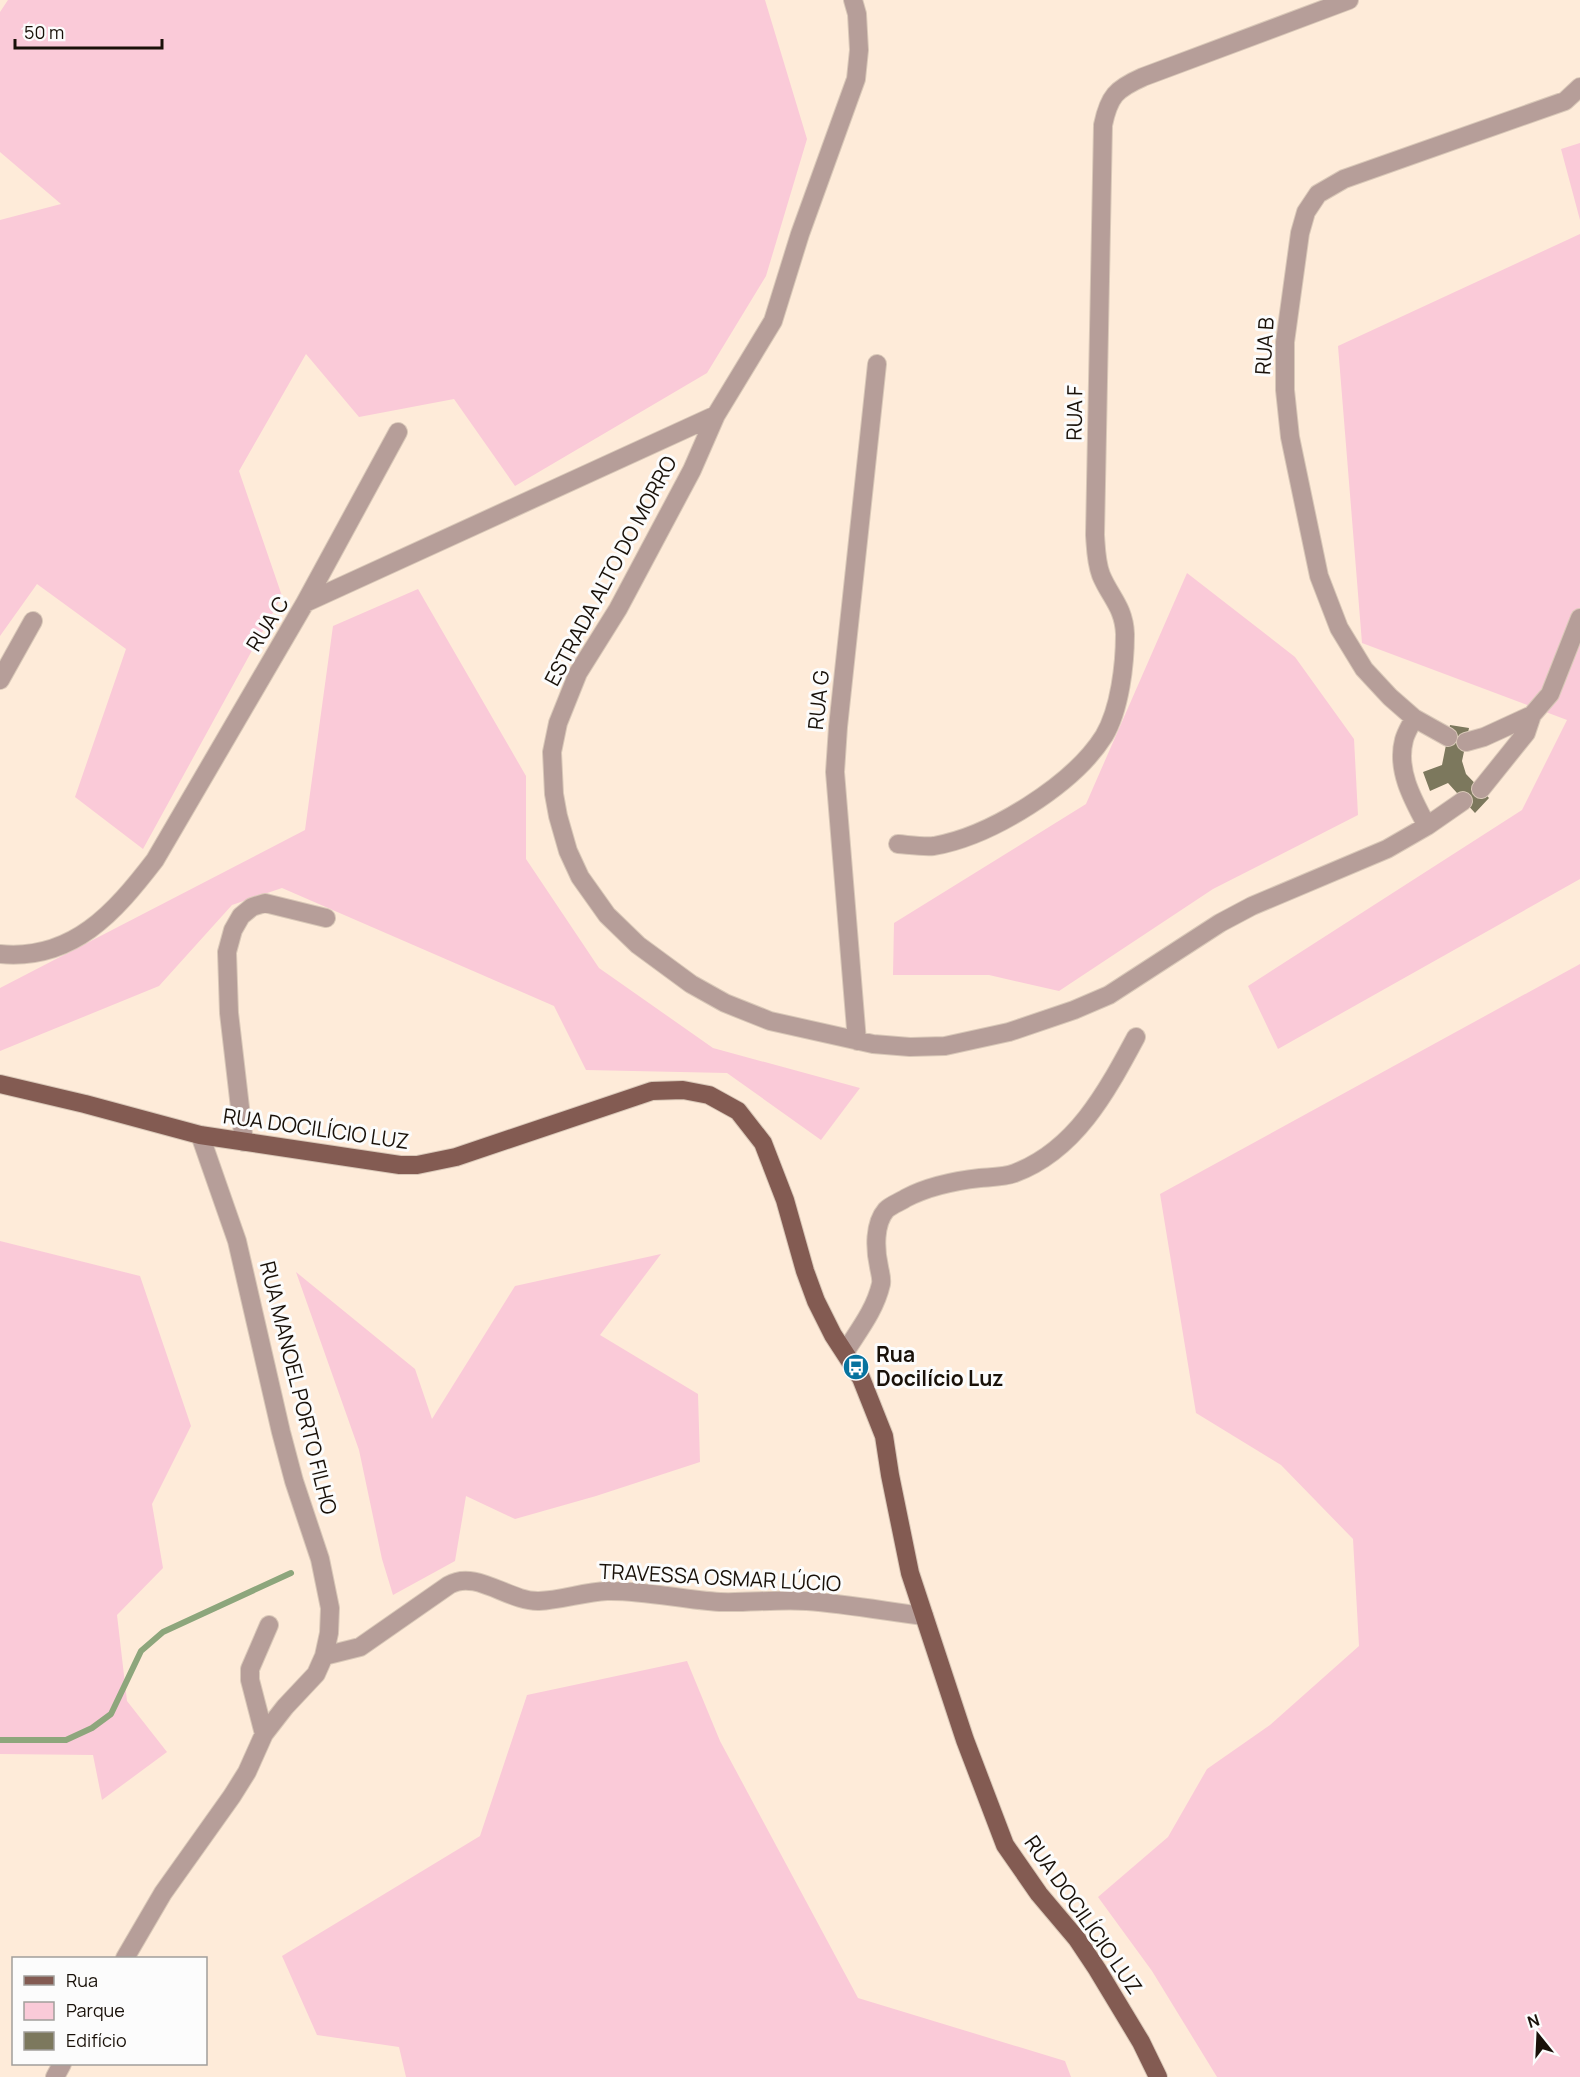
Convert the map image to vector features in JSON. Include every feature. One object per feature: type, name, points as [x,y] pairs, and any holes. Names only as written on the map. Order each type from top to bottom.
[{"type":"main road","name":"RUA DOCILÍCIO LUZ","points":[[0,1084],[200,1135],[400,1165],[417,1165],[481,1149],[652,1091],[683,1090],[709,1095],[738,1111],[763,1143],[785,1200],[816,1301],[823,1317],[861,1378],[884,1436],[908,1562],[965,1740],[1005,1845],[1033,1886],[1077,1940],[1097,1969],[1142,2042],[1158,2077]]},
{"type":"street","name":"ESTRADA ALTO DO MORRO","points":[[853,0],[857,14],[859,50],[856,79],[800,234],[773,321],[716,415],[692,470],[618,609],[578,674],[558,723],[552,752],[554,794],[558,816],[568,851],[580,877],[607,915],[662,964],[691,984],[725,1003],[770,1021],[873,1044],[910,1047],[945,1046],[1009,1032],[1074,1011],[1109,995],[1228,919],[1252,906],[1387,849],[1427,826],[1463,801]]},
{"type":"street","name":"RUA F","points":[[898,844],[932,846],[960,840],[986,830],[1020,810],[1069,775],[1088,755],[1104,735],[1117,703],[1124,650],[1124,617],[1102,576],[1095,546],[1103,125],[1107,104],[1124,86],[1143,77],[1348,0]]},
{"type":"street","name":"RUA B","points":[[1448,737],[1414,718],[1390,698],[1364,669],[1339,628],[1319,576],[1290,437],[1285,390],[1285,342],[1300,233],[1306,212],[1318,194],[1344,179],[1565,101],[1580,87]]},
{"type":"street","name":"RUA G","points":[[857,1041],[835,772],[877,364]]},
{"type":"street","name":"RUA C","points":[[0,954],[16,956],[45,951],[70,942],[103,921],[131,892],[155,860],[305,603],[716,415]]},
{"type":"street","points":[[305,603],[398,432]]},
{"type":"street","points":[[1481,789],[1526,733],[1532,715],[1550,694],[1580,618]]},
{"type":"street","points":[[0,680],[33,621]]},
{"type":"street","points":[[1466,742],[1484,737],[1532,715]]},
{"type":"street","points":[[1414,718],[1404,740],[1402,763],[1408,787],[1427,826]]},
{"type":"street","points":[[244,1142],[229,1013],[227,952],[233,930],[242,916],[252,907],[266,903],[326,918]]},
{"type":"street","points":[[845,1352],[869,1315],[882,1281],[878,1264],[877,1240],[880,1220],[887,1208],[920,1191],[951,1182],[1014,1174],[1058,1149],[1087,1120],[1112,1083],[1136,1037]]},
{"type":"street","name":"RUA MANOEL PORTO FILHO","points":[[200,1135],[237,1241],[281,1432],[294,1481],[320,1559],[330,1608],[329,1633],[324,1656]]},
{"type":"street","name":"TRAVESSA OSMAR LÚCIO","points":[[324,1656],[360,1647],[449,1585],[464,1579],[527,1601],[610,1591],[719,1602],[808,1601],[924,1616]]},
{"type":"street","points":[[264,1734],[250,1680],[250,1669],[269,1625]]},
{"type":"street","points":[[126,1957],[163,1893],[247,1772],[264,1734],[285,1707],[316,1674],[324,1656]]},
{"type":"green space","points":[[8,0],[765,0],[807,139],[766,276],[707,373],[515,486],[454,399],[359,417],[306,354],[239,471],[282,596],[143,849],[75,797],[126,649],[37,584],[0,636],[0,220],[61,204],[0,152],[0,12]]},
{"type":"green space","points":[[1580,143],[1580,220],[1561,149]]},
{"type":"green space","points":[[1580,234],[1580,879],[1278,1049],[1248,986],[1522,810],[1567,720],[1362,643],[1338,346]]},
{"type":"green space","points":[[1187,573],[1295,657],[1354,739],[1358,815],[1213,889],[1059,991],[989,975],[893,975],[894,923],[1086,804]]},
{"type":"green space","points":[[418,589],[526,776],[526,859],[599,968],[713,1048],[860,1088],[821,1140],[727,1073],[586,1070],[554,1006],[282,888],[232,905],[159,986],[0,1051],[0,988],[305,830],[333,626]]},
{"type":"green space","points":[[1580,964],[1580,2077],[1217,2077],[1152,1971],[1098,1897],[1168,1837],[1207,1769],[1270,1725],[1359,1646],[1353,1539],[1281,1465],[1196,1413],[1160,1194]]},
{"type":"green space","points":[[0,1241],[140,1276],[191,1426],[152,1504],[163,1568],[117,1615],[127,1701],[167,1752],[102,1800],[93,1755],[0,1754]]},
{"type":"green space","points":[[661,1254],[600,1335],[698,1394],[700,1462],[596,1496],[515,1519],[466,1496],[455,1561],[393,1595],[382,1559],[359,1450],[296,1272],[415,1369],[432,1419],[515,1286]]},
{"type":"green space","points":[[687,1661],[720,1741],[858,1998],[1065,2061],[1071,2077],[406,2077],[399,2047],[317,2035],[282,1956],[480,1836],[527,1695]]},
{"type":"building","points":[[1450,725],[1469,728],[1462,761],[1466,774],[1489,798],[1475,813],[1448,783],[1430,791],[1423,772],[1442,765]]},
{"type":"waterway","points":[[0,1740],[66,1740],[92,1728],[111,1714],[141,1651],[163,1632],[291,1573]]},
{"type":"place","name":"Rua Docilício Luz","points":[[856,1367]]}]
